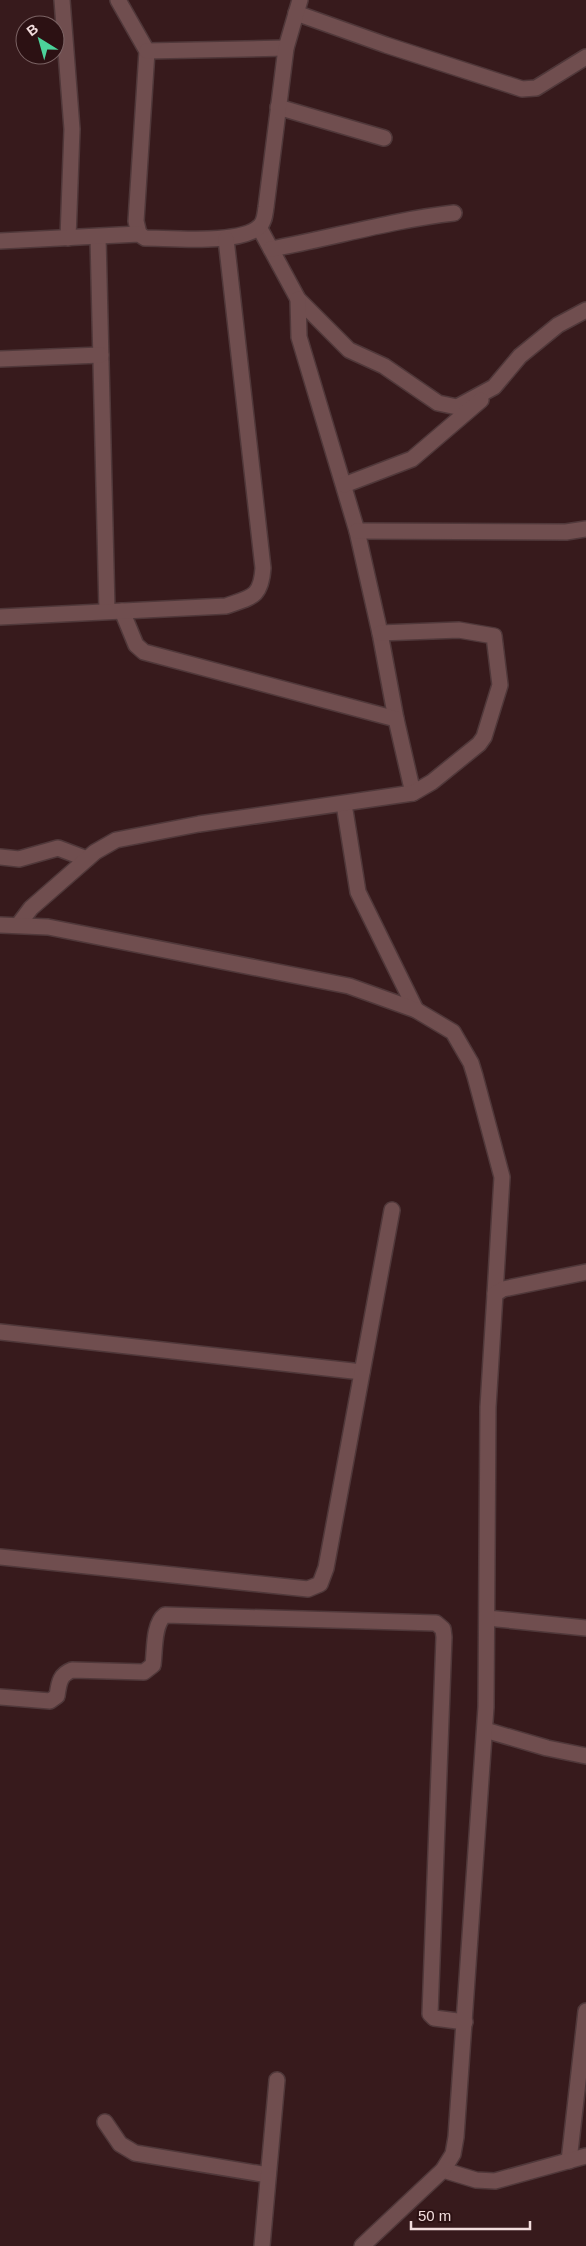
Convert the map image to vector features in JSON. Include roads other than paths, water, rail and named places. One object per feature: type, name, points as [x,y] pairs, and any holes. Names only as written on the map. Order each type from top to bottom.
[{"type":"street","points":[[62,0],[72,129],[68,238]]},
{"type":"street","points":[[118,0],[147,51],[136,221],[139,234]]},
{"type":"street","points":[[0,241],[139,234],[145,238],[226,239],[259,227],[264,221],[286,48],[298,7],[386,45],[522,88],[536,88],[586,57]]},
{"type":"street","points":[[147,51],[286,48]]},
{"type":"street","points":[[278,107],[384,138]]},
{"type":"street","points":[[271,249],[346,235],[391,222],[454,213]]},
{"type":"street","points":[[259,227],[298,299],[349,350],[384,366],[438,403],[457,407],[494,387]]},
{"type":"street","points":[[98,237],[107,611]]},
{"type":"street","points":[[0,617],[226,606],[253,596],[262,585],[263,568],[226,239]]},
{"type":"street","points":[[298,299],[299,337],[357,532],[380,633],[412,793]]},
{"type":"street","points":[[344,486],[412,459],[469,412],[494,387],[520,356],[558,325],[586,310]]},
{"type":"street","points":[[0,359],[101,356]]},
{"type":"street","points":[[357,532],[566,532],[586,528]]},
{"type":"street","points":[[122,611],[136,645],[144,652],[396,719]]},
{"type":"street","points":[[19,924],[31,908],[87,859],[105,846],[127,837],[199,824],[412,793],[432,782],[479,744],[484,737],[500,685],[494,636],[459,630],[380,633]]},
{"type":"street","points":[[344,804],[358,892],[416,1010]]},
{"type":"street","points":[[0,857],[19,859],[58,848],[87,859]]},
{"type":"street","points":[[0,925],[19,924],[126,941],[208,960],[337,983],[416,1010],[453,1032],[475,1076],[502,1177],[488,1407],[485,1730],[456,2137],[453,2154],[443,2170],[362,2246]]},
{"type":"street","points":[[0,1557],[308,1589],[320,1584],[326,1568],[392,1210]]},
{"type":"street","points":[[495,1294],[502,1289],[586,1272]]},
{"type":"street","points":[[0,1332],[362,1372]]},
{"type":"street","points":[[0,1697],[50,1701],[57,1696],[59,1680],[63,1675],[72,1670],[144,1672],[148,1670],[153,1665],[157,1628],[164,1615],[436,1623],[442,1629],[444,1637],[430,2014],[434,2018],[465,2022]]},
{"type":"street","points":[[487,1618],[586,1628]]},
{"type":"street","points":[[485,1730],[547,1748],[586,1756]]},
{"type":"street","points":[[569,2161],[586,2011]]},
{"type":"street","points":[[262,2246],[277,2080]]},
{"type":"street","points":[[105,2122],[120,2144],[142,2155],[268,2175]]},
{"type":"street","points":[[443,2170],[476,2180],[495,2181],[586,2156]]}]
